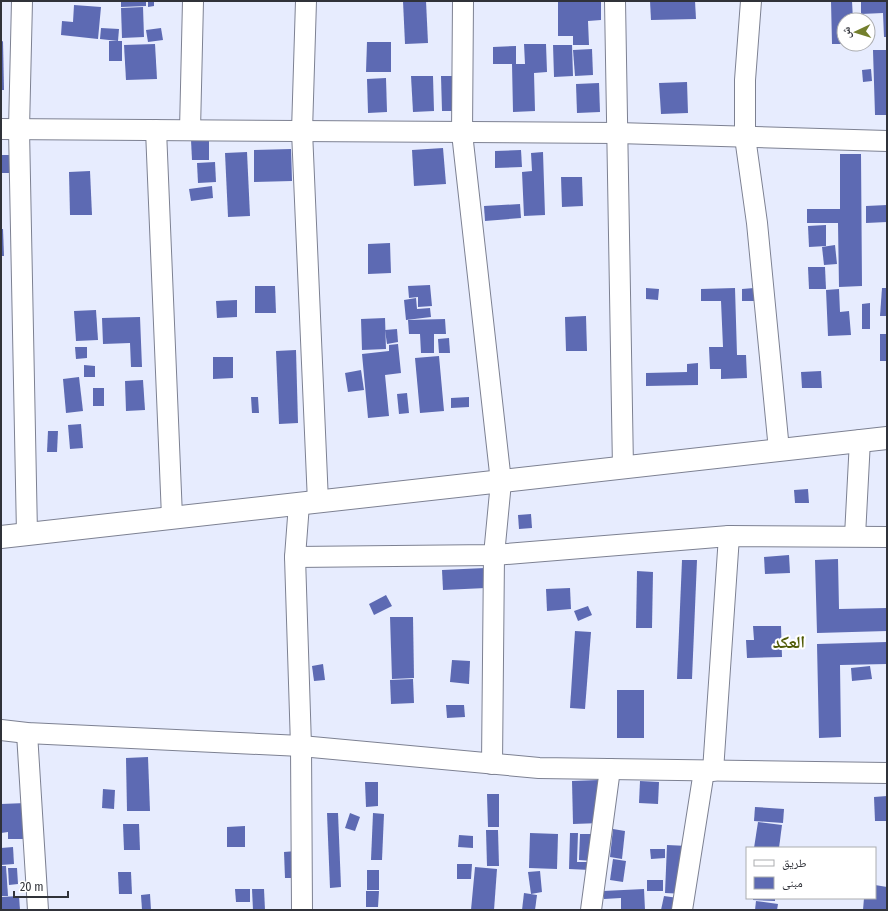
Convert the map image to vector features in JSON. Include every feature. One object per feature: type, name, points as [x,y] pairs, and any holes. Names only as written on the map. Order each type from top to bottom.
[{"type":"main road","points":[[1,537],[887,438]]},
{"type":"street","points":[[22,1],[10,129],[28,534]]},
{"type":"street","points":[[190,130],[193,1]]},
{"type":"street","points":[[302,910],[300,746],[295,556],[308,503],[302,131],[306,1]]},
{"type":"street","points":[[463,1],[462,133],[501,482],[494,555],[492,764]]},
{"type":"street","points":[[615,1],[616,133],[623,468]]},
{"type":"street","points":[[751,1],[745,80],[745,136],[757,223],[779,450]]},
{"type":"street","points":[[10,129],[616,133],[887,141]]},
{"type":"street","points":[[156,130],[172,517]]},
{"type":"street","points":[[855,536],[860,440]]},
{"type":"street","points":[[295,556],[494,555],[729,536],[887,537]]},
{"type":"street","points":[[682,910],[708,771],[729,536]]},
{"type":"street","points":[[1,730],[27,733],[300,746],[539,768],[708,771],[820,770],[887,773]]},
{"type":"street","points":[[27,733],[38,910]]},
{"type":"street","points":[[591,910],[610,770]]},
{"type":"building","points":[[121,1],[146,1],[146,6],[121,7]]},
{"type":"building","points":[[148,1],[154,1],[154,6],[148,7]]},
{"type":"building","points":[[403,1],[426,1],[428,43],[405,44]]},
{"type":"building","points":[[558,1],[601,1],[601,20],[588,21],[589,45],[573,45],[573,36],[558,36]]},
{"type":"building","points":[[650,1],[695,1],[696,19],[651,20]]},
{"type":"building","points":[[831,1],[852,1],[853,12],[836,12],[836,44],[832,44]]},
{"type":"building","points":[[861,1],[887,1],[887,37],[884,37],[883,13],[861,12]]},
{"type":"building","points":[[74,5],[101,7],[98,39],[61,35],[62,21],[73,22]]},
{"type":"building","points":[[143,7],[144,37],[122,38],[121,8]]},
{"type":"building","points":[[101,28],[119,29],[118,41],[100,39]]},
{"type":"building","points":[[161,28],[163,40],[148,42],[146,30]]},
{"type":"building","points":[[3,41],[4,90],[1,90],[1,42]]},
{"type":"building","points":[[109,41],[122,41],[122,61],[109,61]]},
{"type":"building","points":[[367,42],[391,42],[391,72],[366,72]]},
{"type":"building","points":[[155,44],[157,79],[126,80],[124,45]]},
{"type":"building","points":[[524,44],[546,44],[547,72],[534,73],[535,111],[513,112],[512,64],[493,64],[493,47],[516,46],[516,64],[525,64]]},
{"type":"building","points":[[553,45],[572,45],[573,76],[554,77]]},
{"type":"building","points":[[592,49],[593,75],[575,76],[573,50]]},
{"type":"building","points":[[876,50],[887,50],[887,115],[875,115],[873,52],[876,52]]},
{"type":"building","points":[[871,69],[872,81],[863,82],[862,70]]},
{"type":"building","points":[[411,76],[433,76],[434,111],[413,112]]},
{"type":"building","points":[[441,76],[455,76],[457,111],[442,111]]},
{"type":"building","points":[[386,78],[387,112],[368,113],[367,79]]},
{"type":"building","points":[[687,82],[688,113],[661,114],[659,83]]},
{"type":"building","points":[[599,83],[600,112],[577,113],[576,84]]},
{"type":"building","points":[[191,140],[209,140],[209,160],[192,160]]},
{"type":"building","points":[[443,148],[446,184],[414,186],[412,150]]},
{"type":"building","points":[[291,149],[292,181],[254,182],[254,150]]},
{"type":"building","points":[[521,150],[522,167],[495,168],[495,151]]},
{"type":"building","points":[[247,152],[250,216],[228,217],[225,153]]},
{"type":"building","points":[[543,152],[545,215],[524,216],[522,172],[532,171],[531,153]]},
{"type":"building","points":[[840,154],[861,154],[862,286],[839,287],[838,223],[807,223],[807,209],[840,209]]},
{"type":"building","points":[[1,155],[12,155],[12,173],[1,173]]},
{"type":"building","points":[[215,162],[216,182],[198,183],[197,163]]},
{"type":"building","points":[[90,171],[92,215],[70,215],[69,172]]},
{"type":"building","points":[[561,177],[582,177],[583,206],[562,207]]},
{"type":"building","points":[[212,186],[213,198],[191,201],[189,189]]},
{"type":"building","points":[[520,204],[521,218],[485,221],[484,206]]},
{"type":"building","points":[[887,205],[887,222],[866,223],[866,206]]},
{"type":"building","points":[[826,225],[826,246],[809,247],[808,226]]},
{"type":"building","points":[[1,229],[3,229],[4,256],[1,256]]},
{"type":"building","points":[[390,243],[391,273],[368,274],[368,244]]},
{"type":"building","points":[[835,245],[837,264],[824,265],[822,247]]},
{"type":"building","points":[[808,267],[825,267],[826,289],[809,289]]},
{"type":"building","points":[[430,285],[432,306],[418,307],[418,297],[409,298],[408,286]]},
{"type":"building","points":[[255,286],[275,286],[276,313],[255,313]]},
{"type":"building","points":[[646,288],[659,289],[658,300],[646,299]]},
{"type":"building","points":[[735,288],[737,355],[746,355],[747,378],[721,379],[721,369],[710,369],[709,347],[723,347],[721,301],[701,301],[701,289]]},
{"type":"building","points":[[754,288],[755,301],[742,301],[742,289]]},
{"type":"building","points":[[882,288],[887,288],[887,316],[880,316]]},
{"type":"building","points":[[839,289],[840,312],[849,311],[851,335],[828,336],[826,290]]},
{"type":"building","points":[[416,298],[417,309],[430,308],[431,317],[406,320],[404,300]]},
{"type":"building","points":[[237,300],[237,317],[217,318],[216,301]]},
{"type":"building","points":[[870,303],[870,329],[862,329],[862,304]]},
{"type":"building","points":[[96,310],[98,340],[76,341],[74,311]]},
{"type":"building","points":[[586,316],[587,351],[566,351],[565,317]]},
{"type":"building","points":[[140,317],[142,367],[131,367],[130,343],[103,344],[102,318]]},
{"type":"building","points":[[385,318],[386,349],[362,350],[361,319]]},
{"type":"building","points":[[445,319],[446,334],[434,334],[434,353],[421,353],[420,334],[409,334],[408,320]]},
{"type":"building","points":[[397,329],[398,342],[387,344],[385,330]]},
{"type":"building","points":[[880,334],[887,334],[887,361],[880,361]]},
{"type":"building","points":[[449,338],[450,353],[439,353],[438,339]]},
{"type":"building","points":[[398,344],[401,373],[385,375],[389,416],[368,418],[362,354],[389,351],[389,345]]},
{"type":"building","points":[[75,347],[87,347],[87,358],[76,359]]},
{"type":"building","points":[[296,350],[298,423],[279,424],[276,351]]},
{"type":"building","points":[[439,356],[444,411],[420,413],[415,358]]},
{"type":"building","points":[[213,357],[233,357],[233,378],[213,379]]},
{"type":"building","points":[[698,363],[698,385],[646,386],[646,373],[687,372],[687,364]]},
{"type":"building","points":[[84,365],[95,366],[95,377],[84,377]]},
{"type":"building","points":[[361,370],[364,390],[348,392],[345,373]]},
{"type":"building","points":[[821,371],[822,388],[802,388],[801,372]]},
{"type":"building","points":[[79,377],[83,411],[66,413],[63,379]]},
{"type":"building","points":[[143,380],[145,410],[126,411],[125,381]]},
{"type":"building","points":[[93,388],[104,388],[104,406],[93,406]]},
{"type":"building","points":[[407,393],[409,413],[399,414],[397,394]]},
{"type":"building","points":[[251,397],[258,397],[259,413],[252,413]]},
{"type":"building","points":[[469,397],[469,407],[451,408],[451,398]]},
{"type":"building","points":[[81,424],[83,448],[70,449],[68,425]]},
{"type":"building","points":[[48,431],[58,431],[57,452],[47,452]]},
{"type":"building","points":[[808,489],[809,503],[795,503],[794,490]]},
{"type":"building","points":[[531,514],[532,528],[519,529],[518,515]]},
{"type":"building","points":[[789,555],[790,573],[765,574],[764,557]]},
{"type":"building","points":[[838,559],[839,609],[887,608],[887,631],[817,633],[815,560]]},
{"type":"building","points":[[682,560],[697,560],[692,679],[677,679]]},
{"type":"building","points":[[485,568],[486,588],[443,590],[442,570]]},
{"type":"building","points":[[637,571],[653,572],[652,628],[636,628]]},
{"type":"building","points":[[570,588],[571,609],[547,611],[546,589]]},
{"type":"building","points":[[386,595],[392,606],[374,615],[369,604]]},
{"type":"building","points":[[588,606],[592,615],[578,621],[574,611]]},
{"type":"building","points":[[390,617],[413,617],[414,678],[392,679]]},
{"type":"building","points":[[753,626],[781,626],[782,657],[747,658],[746,640],[754,640]]},
{"type":"building","points":[[575,631],[591,632],[585,709],[570,708]]},
{"type":"building","points":[[887,642],[887,664],[840,665],[841,737],[819,738],[817,644]]},
{"type":"building","points":[[452,660],[470,661],[469,684],[450,682]]},
{"type":"building","points":[[323,664],[325,680],[314,681],[312,666]]},
{"type":"building","points":[[870,666],[872,679],[852,681],[851,668]]},
{"type":"building","points":[[413,679],[414,703],[391,704],[390,680]]},
{"type":"building","points":[[617,690],[644,690],[644,738],[617,738]]},
{"type":"building","points":[[446,705],[464,705],[465,717],[447,718]]},
{"type":"building","points":[[148,757],[150,811],[127,811],[126,758]]},
{"type":"building","points":[[599,780],[601,823],[573,824],[572,781]]},
{"type":"building","points":[[640,781],[659,782],[658,804],[639,803]]},
{"type":"building","points":[[365,782],[378,782],[378,806],[366,807]]},
{"type":"building","points":[[103,789],[115,790],[114,809],[102,808]]},
{"type":"building","points":[[487,794],[499,794],[499,827],[488,827]]},
{"type":"building","points":[[887,796],[887,821],[875,821],[874,797]]},
{"type":"building","points":[[26,803],[28,839],[8,839],[8,832],[1,833],[1,804]]},
{"type":"building","points":[[755,807],[784,809],[783,823],[754,821]]},
{"type":"building","points":[[327,813],[338,813],[341,887],[330,888]]},
{"type":"building","points":[[350,813],[360,817],[355,831],[345,828]]},
{"type":"building","points":[[373,813],[384,814],[382,860],[371,860]]},
{"type":"building","points":[[758,822],[782,825],[779,847],[754,847]]},
{"type":"building","points":[[123,824],[139,824],[140,850],[124,850]]},
{"type":"building","points":[[245,826],[245,847],[227,847],[227,827]]},
{"type":"building","points":[[613,829],[625,831],[622,859],[610,857]]},
{"type":"building","points":[[486,830],[498,830],[499,866],[487,866]]},
{"type":"building","points":[[530,833],[558,834],[557,869],[529,868]]},
{"type":"building","points":[[570,833],[578,833],[577,862],[590,862],[590,870],[569,869]]},
{"type":"building","points":[[580,834],[594,834],[593,861],[579,860]]},
{"type":"building","points":[[459,835],[473,836],[473,848],[458,847]]},
{"type":"building","points":[[667,845],[688,846],[686,894],[665,893]]},
{"type":"building","points":[[13,847],[14,864],[1,865],[1,848]]},
{"type":"building","points":[[650,849],[665,849],[665,858],[651,859]]},
{"type":"building","points":[[296,851],[297,878],[285,878],[284,852]]},
{"type":"building","points":[[613,859],[626,861],[623,882],[610,880]]},
{"type":"building","points":[[457,864],[472,864],[471,879],[457,879]]},
{"type":"building","points":[[1,866],[6,866],[8,896],[1,896]]},
{"type":"building","points":[[475,867],[497,869],[494,910],[471,910]]},
{"type":"building","points":[[8,868],[17,868],[18,884],[9,885]]},
{"type":"building","points":[[367,870],[379,870],[379,890],[367,890]]},
{"type":"building","points":[[540,871],[542,892],[531,894],[528,872]]},
{"type":"building","points":[[118,872],[131,872],[132,894],[119,894]]},
{"type":"building","points":[[647,880],[663,880],[663,891],[647,891]]},
{"type":"building","points":[[876,885],[887,887],[887,910],[863,910],[864,899],[876,899]]},
{"type":"building","points":[[235,889],[250,889],[250,902],[236,902]]},
{"type":"building","points":[[252,889],[264,889],[265,910],[253,910]]},
{"type":"building","points":[[644,889],[645,910],[621,910],[621,898],[604,899],[603,891]]},
{"type":"building","points":[[366,891],[379,891],[378,907],[366,907]]},
{"type":"building","points":[[524,893],[537,895],[535,910],[522,910]]},
{"type":"building","points":[[150,894],[151,910],[142,910],[141,895]]},
{"type":"building","points":[[19,896],[20,910],[1,910],[1,897]]},
{"type":"building","points":[[664,896],[678,898],[675,910],[661,910]]},
{"type":"building","points":[[775,899],[775,901],[753,900]]},
{"type":"building","points":[[756,901],[778,904],[777,910],[755,910]]},
{"type":"district","name":"العكد","points":[[789,642]]}]
